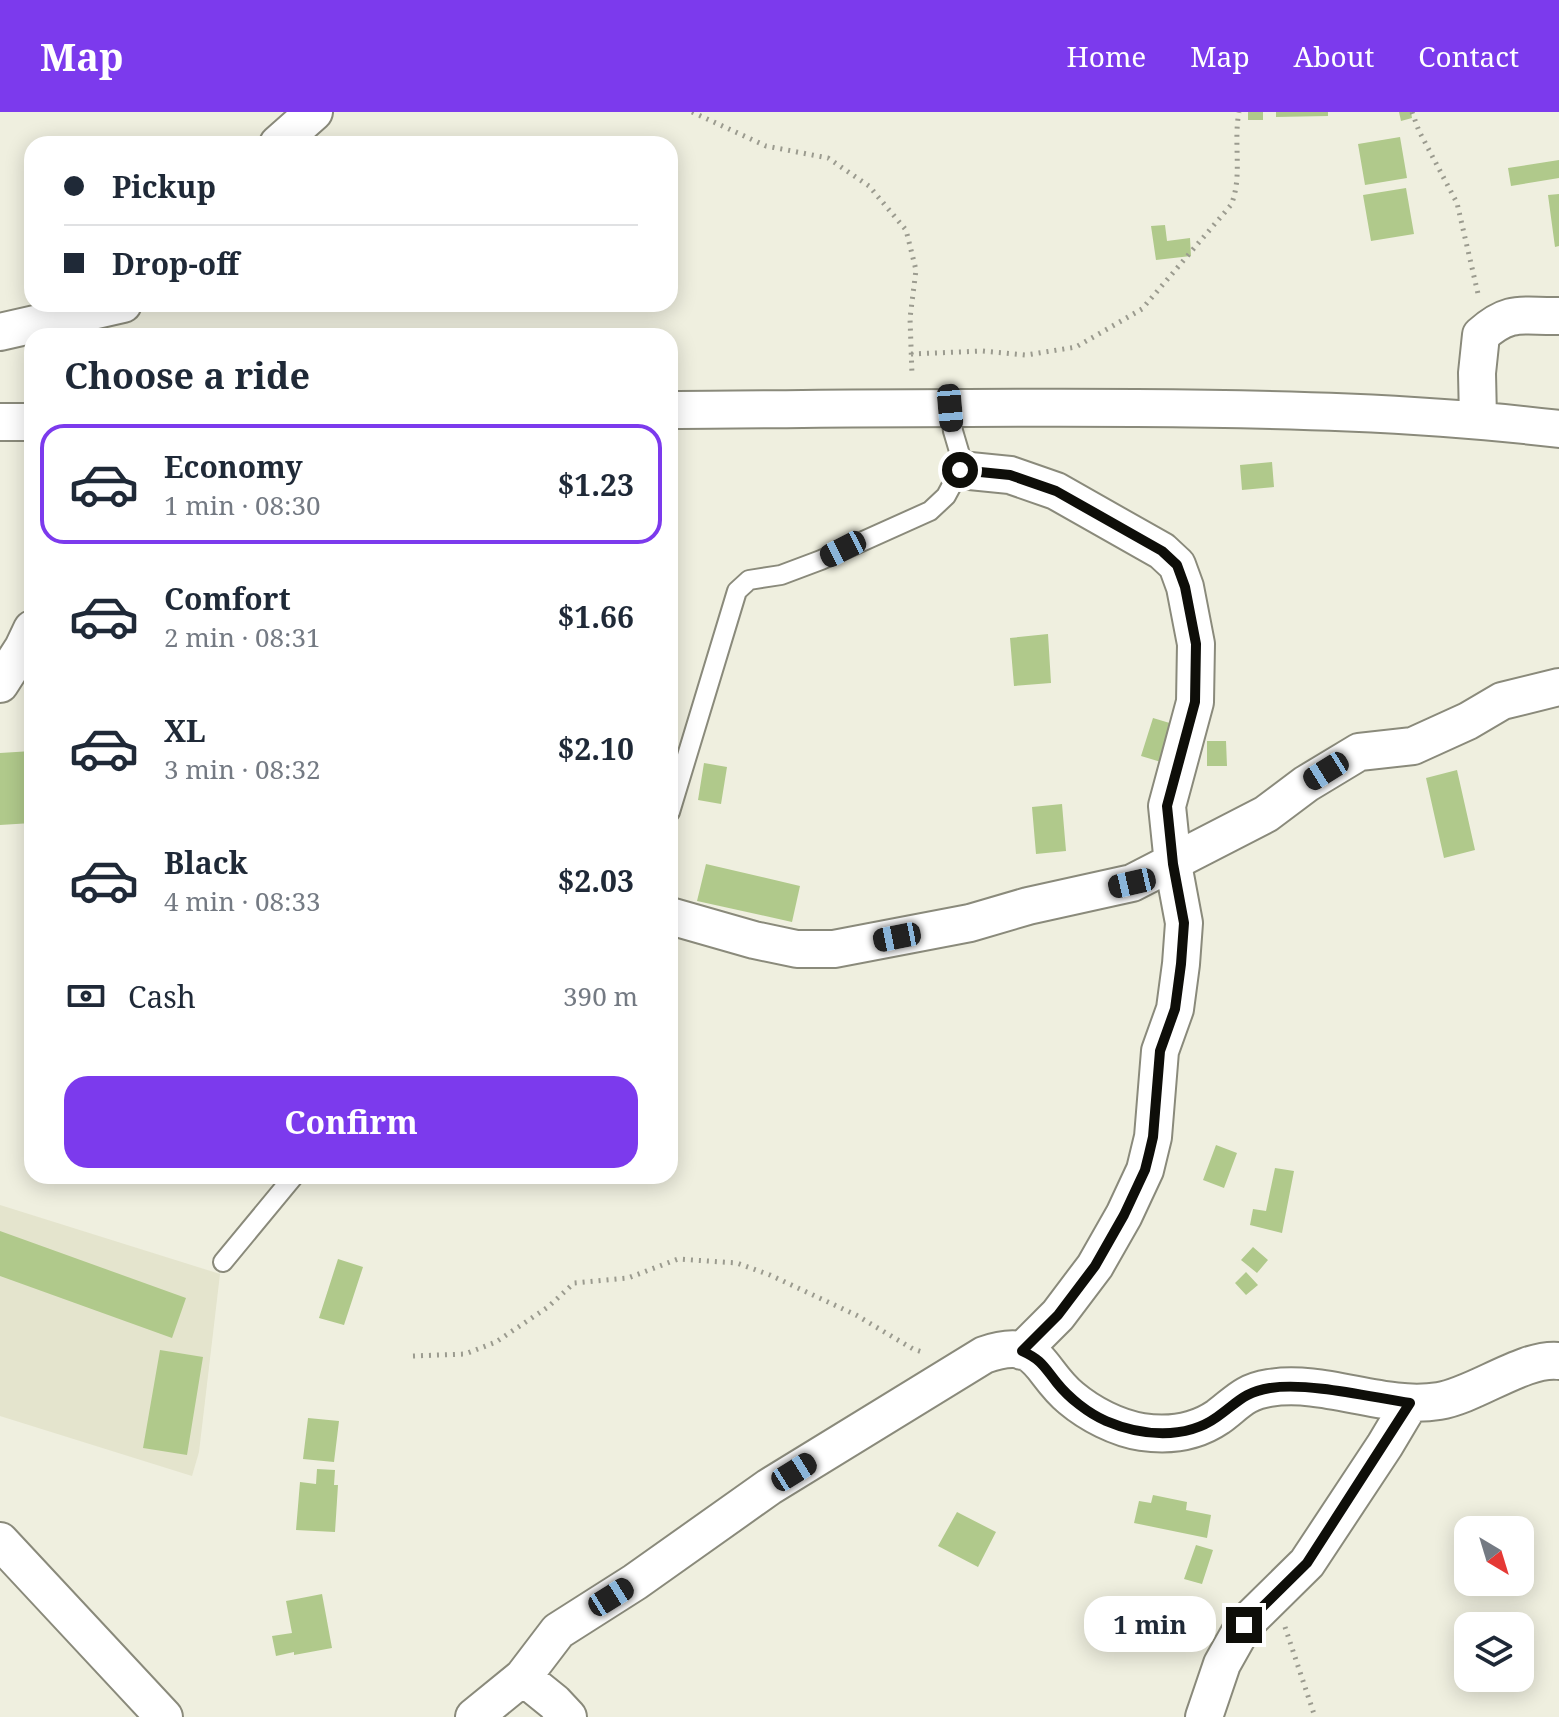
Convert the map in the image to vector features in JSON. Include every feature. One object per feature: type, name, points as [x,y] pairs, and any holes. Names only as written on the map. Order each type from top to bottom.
[{"type":"street","points":[[287,136],[314,112]]},
{"type":"street","points":[[0,332],[88,312]]},
{"type":"street","points":[[1478,419],[1477,373],[1481,335],[1516,313],[1559,316]]},
{"type":"street","points":[[678,410],[1240,409],[1478,419],[1559,429]]},
{"type":"street","points":[[0,422],[24,422]]},
{"type":"street","points":[[960,470],[1010,475],[1056,491],[1162,551],[1177,565],[1185,587],[1196,644],[1195,702],[1167,806],[1173,864],[1184,923],[1181,964],[1175,1009],[1160,1051],[1153,1137],[1145,1170],[1095,1266],[1058,1315],[1022,1351]]},
{"type":"street","points":[[0,684],[24,646]]},
{"type":"street","points":[[678,918],[797,949],[834,949],[970,923],[1028,906],[1132,883],[1266,814],[1306,784],[1359,752],[1413,746],[1468,721],[1502,701],[1559,687]]},
{"type":"street","points":[[474,1717],[523,1677],[558,1631],[635,1582],[769,1487],[984,1355],[1005,1348],[1040,1359],[1071,1399],[1105,1420],[1141,1432],[1171,1433],[1198,1429],[1220,1416],[1240,1398],[1272,1388],[1294,1386],[1410,1403],[1440,1401],[1533,1364],[1559,1361]]},
{"type":"street","points":[[1204,1717],[1222,1664],[1244,1625],[1307,1563],[1410,1403]]},
{"type":"street","points":[[0,1541],[164,1717]]},
{"type":"street","points":[[523,1677],[568,1717]]},
{"type":"lane","points":[[678,786],[737,591],[749,580],[781,575],[821,560],[930,511],[946,496],[960,470],[961,458],[950,408]]},
{"type":"lane","points":[[223,1262],[287,1184]]},
{"type":"path","points":[[692,112],[766,146],[828,158],[869,186],[906,230],[916,270],[910,318],[913,408]]},
{"type":"path","points":[[911,354],[982,351],[1026,355],[1057,352],[1076,347],[1142,309],[1231,205],[1237,191],[1235,133],[1239,112]]},
{"type":"path","points":[[1412,112],[1457,203],[1478,286],[1481,335]]},
{"type":"path","points":[[413,1356],[465,1354],[496,1342],[548,1307],[574,1283],[628,1278],[678,1259],[737,1263],[770,1275],[856,1315],[913,1349],[966,1366]]},
{"type":"path","points":[[1267,1599],[1285,1626],[1315,1717]]},
{"type":"shaded area","points":[[0,1205],[220,1274],[199,1452],[192,1476],[0,1416]]},
{"type":"building","points":[[1248,112],[1263,112],[1263,120],[1248,120]]},
{"type":"building","points":[[1276,112],[1328,112],[1328,116],[1276,117]]},
{"type":"building","points":[[1399,112],[1411,112],[1412,118],[1401,121]]},
{"type":"building","points":[[1400,137],[1407,178],[1365,185],[1358,144]]},
{"type":"building","points":[[1559,160],[1559,178],[1511,186],[1508,168]]},
{"type":"building","points":[[1406,188],[1414,234],[1371,241],[1363,195]]},
{"type":"building","points":[[1559,194],[1559,246],[1555,247],[1548,195]]},
{"type":"building","points":[[1165,225],[1167,241],[1190,238],[1191,256],[1156,260],[1151,226]]},
{"type":"building","points":[[1272,462],[1274,487],[1242,490],[1240,465]]},
{"type":"building","points":[[1048,634],[1051,683],[1014,686],[1010,638]]},
{"type":"building","points":[[1153,718],[1173,724],[1161,762],[1141,756]]},
{"type":"building","points":[[1207,741],[1226,741],[1227,766],[1207,766]]},
{"type":"building","points":[[24,752],[24,824],[0,825],[0,753]]},
{"type":"building","points":[[704,763],[727,767],[721,804],[698,800]]},
{"type":"building","points":[[1457,770],[1475,850],[1444,858],[1426,778]]},
{"type":"building","points":[[1062,804],[1066,851],[1036,854],[1032,807]]},
{"type":"building","points":[[706,864],[800,886],[792,922],[697,901]]},
{"type":"building","points":[[1216,1145],[1237,1153],[1224,1188],[1203,1180]]},
{"type":"building","points":[[1275,1168],[1294,1171],[1282,1233],[1250,1225],[1253,1209],[1266,1211]]},
{"type":"building","points":[[0,1231],[186,1298],[172,1338],[0,1276]]},
{"type":"building","points":[[1253,1247],[1268,1260],[1257,1273],[1241,1260]]},
{"type":"building","points":[[338,1259],[363,1267],[344,1325],[319,1318]]},
{"type":"building","points":[[1246,1272],[1258,1285],[1246,1295],[1235,1283]]},
{"type":"building","points":[[160,1350],[203,1357],[187,1455],[143,1448]]},
{"type":"building","points":[[308,1418],[339,1421],[334,1462],[303,1459]]},
{"type":"building","points":[[317,1469],[335,1470],[334,1485],[338,1485],[335,1532],[296,1530],[300,1482],[316,1484]]},
{"type":"building","points":[[1153,1495],[1187,1502],[1186,1510],[1211,1515],[1207,1538],[1134,1523],[1139,1501],[1151,1503]]},
{"type":"building","points":[[957,1512],[996,1532],[978,1567],[938,1546]]},
{"type":"building","points":[[1196,1545],[1213,1550],[1202,1584],[1184,1579]]},
{"type":"building","points":[[322,1594],[332,1648],[276,1656],[272,1636],[292,1633],[286,1601]]},
{"type":"route","points":[[960,470],[1010,475],[1056,491],[1162,551],[1177,565],[1185,587],[1196,644],[1195,702],[1167,806],[1173,864],[1184,923],[1181,964],[1175,1009],[1160,1051],[1149,1154],[1124,1215],[1095,1266],[1058,1315],[1022,1351],[1040,1359],[1071,1399],[1105,1420],[1141,1432],[1171,1433],[1198,1429],[1220,1416],[1240,1398],[1272,1388],[1294,1386],[1410,1403],[1307,1563],[1244,1625]]}]
